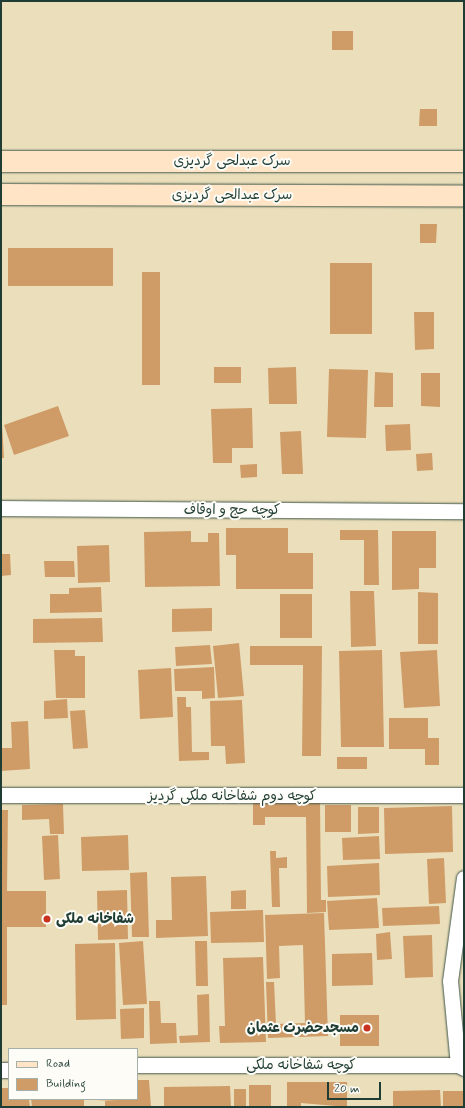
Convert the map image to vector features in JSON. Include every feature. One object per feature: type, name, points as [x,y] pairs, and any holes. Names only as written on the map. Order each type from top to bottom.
[{"type":"main road","name":"سرک عبدلحی گردیزی","points":[[1,161],[464,161]]},
{"type":"main road","name":"سرک عبدالحی گردیزی","points":[[1,194],[464,196]]},
{"type":"street","name":"کوچه حج و اوقاف","points":[[1,508],[464,511]]},
{"type":"street","name":"کوچه دوم شفاخانه ملکی گردیز","points":[[1,795],[464,795]]},
{"type":"street","points":[[461,1067],[450,981],[464,878]]},
{"type":"street","name":"کوچه شفاخانه ملکی","points":[[138,1065],[461,1067]]},
{"type":"building","points":[[332,31],[353,31],[353,50],[332,50]]},
{"type":"building","points":[[420,109],[437,109],[437,126],[419,126]]},
{"type":"building","points":[[420,224],[437,224],[436,243],[420,243]]},
{"type":"building","points":[[8,248],[113,248],[113,286],[8,286]]},
{"type":"building","points":[[330,263],[372,263],[372,334],[330,334]]},
{"type":"building","points":[[142,272],[160,272],[160,385],[142,385]]},
{"type":"building","points":[[414,312],[434,312],[434,349],[415,350]]},
{"type":"building","points":[[214,367],[241,367],[241,383],[214,383]]},
{"type":"building","points":[[296,367],[297,404],[269,404],[268,368]]},
{"type":"building","points":[[329,369],[368,370],[366,438],[327,437]]},
{"type":"building","points":[[375,372],[393,373],[393,407],[374,407]]},
{"type":"building","points":[[421,373],[440,373],[440,407],[421,406]]},
{"type":"building","points":[[1,406],[4,458],[1,458]]},
{"type":"building","points":[[58,406],[69,436],[14,455],[4,425]]},
{"type":"building","points":[[252,408],[253,448],[232,448],[232,463],[213,463],[211,409]]},
{"type":"building","points":[[410,424],[411,450],[386,451],[385,425]]},
{"type":"building","points":[[301,431],[303,474],[282,474],[280,432]]},
{"type":"building","points":[[432,453],[433,470],[417,471],[416,454]]},
{"type":"building","points":[[257,464],[257,477],[241,478],[240,465]]},
{"type":"building","points":[[226,528],[288,528],[288,553],[313,553],[313,589],[236,589],[236,555],[226,555]]},
{"type":"building","points":[[340,530],[378,530],[379,585],[364,585],[364,540],[340,540]]},
{"type":"building","points":[[191,531],[191,542],[208,542],[208,533],[219,533],[220,586],[145,587],[144,532]]},
{"type":"building","points":[[392,531],[436,531],[436,568],[419,568],[419,589],[392,590]]},
{"type":"building","points":[[109,545],[110,582],[78,583],[77,546]]},
{"type":"building","points":[[1,554],[10,554],[11,575],[1,576]]},
{"type":"building","points":[[44,561],[74,561],[75,577],[45,577]]},
{"type":"building","points":[[101,587],[102,612],[50,613],[50,594],[69,594],[69,588]]},
{"type":"building","points":[[350,591],[374,591],[376,646],[351,647]]},
{"type":"building","points":[[418,592],[438,593],[438,644],[418,644]]},
{"type":"building","points":[[280,594],[312,594],[312,638],[280,638]]},
{"type":"building","points":[[212,608],[212,631],[172,632],[172,609]]},
{"type":"building","points":[[102,618],[103,642],[33,643],[33,619]]},
{"type":"building","points":[[239,643],[244,696],[218,698],[213,646]]},
{"type":"building","points":[[210,645],[212,664],[176,666],[175,647]]},
{"type":"building","points":[[250,646],[322,646],[321,756],[302,756],[303,665],[250,665]]},
{"type":"building","points":[[54,650],[75,650],[75,656],[85,656],[85,698],[56,698]]},
{"type":"building","points":[[382,650],[384,747],[341,747],[339,651]]},
{"type":"building","points":[[437,650],[440,706],[404,708],[400,652]]},
{"type":"building","points":[[214,667],[215,698],[202,699],[202,691],[175,691],[174,669]]},
{"type":"building","points":[[171,668],[173,717],[140,719],[138,670]]},
{"type":"building","points":[[177,697],[186,697],[186,707],[191,707],[192,752],[209,752],[209,760],[179,761]]},
{"type":"building","points":[[67,699],[68,718],[44,719],[44,701]]},
{"type":"building","points":[[242,700],[245,763],[226,764],[225,746],[211,746],[210,701]]},
{"type":"building","points":[[85,710],[88,748],[73,749],[70,711]]},
{"type":"building","points":[[389,718],[428,718],[428,738],[439,738],[439,765],[425,765],[425,749],[389,749]]},
{"type":"building","points":[[28,721],[30,769],[1,771],[1,748],[12,748],[11,722]]},
{"type":"building","points":[[337,757],[367,757],[367,769],[337,769]]},
{"type":"building","points":[[320,802],[321,900],[326,900],[326,912],[307,913],[306,817],[265,817],[265,825],[253,825],[253,803]]},
{"type":"building","points":[[63,804],[64,834],[50,834],[49,819],[22,820],[22,805]]},
{"type":"building","points":[[325,805],[351,805],[351,832],[325,832]]},
{"type":"building","points":[[452,806],[453,852],[385,854],[384,808]]},
{"type":"building","points":[[358,807],[379,807],[379,833],[358,834]]},
{"type":"building","points":[[1,810],[8,810],[7,891],[46,891],[46,927],[7,927],[7,1005],[1,1005]]},
{"type":"building","points":[[58,835],[60,879],[44,880],[42,836]]},
{"type":"building","points":[[128,835],[129,870],[82,871],[81,837]]},
{"type":"building","points":[[379,836],[380,859],[343,860],[342,838]]},
{"type":"building","points":[[270,851],[276,851],[276,858],[287,857],[287,868],[279,868],[280,907],[272,907]]},
{"type":"building","points":[[444,858],[446,903],[429,904],[427,859]]},
{"type":"building","points":[[379,863],[380,895],[328,897],[327,866]]},
{"type":"building","points":[[147,872],[149,937],[132,937],[130,873]]},
{"type":"building","points":[[206,876],[208,936],[156,938],[156,920],[172,920],[171,877]]},
{"type":"building","points":[[127,890],[128,939],[98,940],[97,891]]},
{"type":"building","points":[[246,890],[246,909],[231,909],[231,891]]},
{"type":"building","points":[[377,898],[379,928],[329,930],[327,901]]},
{"type":"building","points":[[439,906],[440,924],[383,926],[382,908]]},
{"type":"building","points":[[263,910],[264,942],[211,943],[210,912]]},
{"type":"building","points":[[324,913],[328,1036],[268,1038],[266,982],[274,982],[276,1024],[305,1023],[303,945],[279,946],[280,978],[267,979],[265,915]]},
{"type":"building","points":[[390,932],[392,959],[377,960],[376,934]]},
{"type":"building","points":[[432,935],[433,977],[405,978],[403,936]]},
{"type":"building","points":[[143,941],[147,1004],[123,1005],[119,943]]},
{"type":"building","points":[[195,941],[207,941],[208,986],[196,986]]},
{"type":"building","points":[[115,943],[116,1019],[76,1020],[75,944]]},
{"type":"building","points":[[372,953],[373,985],[332,986],[332,954]]},
{"type":"building","points":[[263,957],[266,1042],[220,1043],[219,1026],[225,1026],[223,958]]},
{"type":"building","points":[[209,994],[210,1042],[180,1043],[179,1036],[198,1035],[197,995]]},
{"type":"building","points":[[149,1001],[160,1001],[161,1023],[176,1023],[177,1043],[150,1044]]},
{"type":"building","points":[[144,1008],[144,1038],[121,1039],[120,1009]]},
{"type":"building","points":[[340,1015],[379,1015],[379,1046],[340,1046]]},
{"type":"building","points":[[138,1080],[149,1080],[151,1107],[105,1107],[105,1101],[96,1101],[138,1100]]},
{"type":"building","points":[[287,1082],[347,1082],[347,1107],[301,1103],[301,1107],[287,1107]]},
{"type":"building","points":[[249,1085],[271,1085],[271,1107],[249,1107]]},
{"type":"building","points":[[230,1086],[231,1107],[164,1107],[164,1087]]},
{"type":"building","points":[[1,1088],[8,1088],[8,1100],[29,1100],[30,1107],[1,1107]]},
{"type":"building","points":[[234,1089],[246,1089],[246,1107],[234,1107]]},
{"type":"building","points":[[440,1090],[441,1107],[393,1107],[393,1091]]},
{"type":"building","points":[[443,1091],[464,1091],[464,1107],[443,1107]]},
{"type":"building","points":[[31,1100],[84,1100],[84,1107],[32,1107]]},
{"type":"place","name":"شفاخانه ملکی","points":[[47,919]]},
{"type":"place","name":"مسجدحضرت عثمان","points":[[367,1028]]}]
